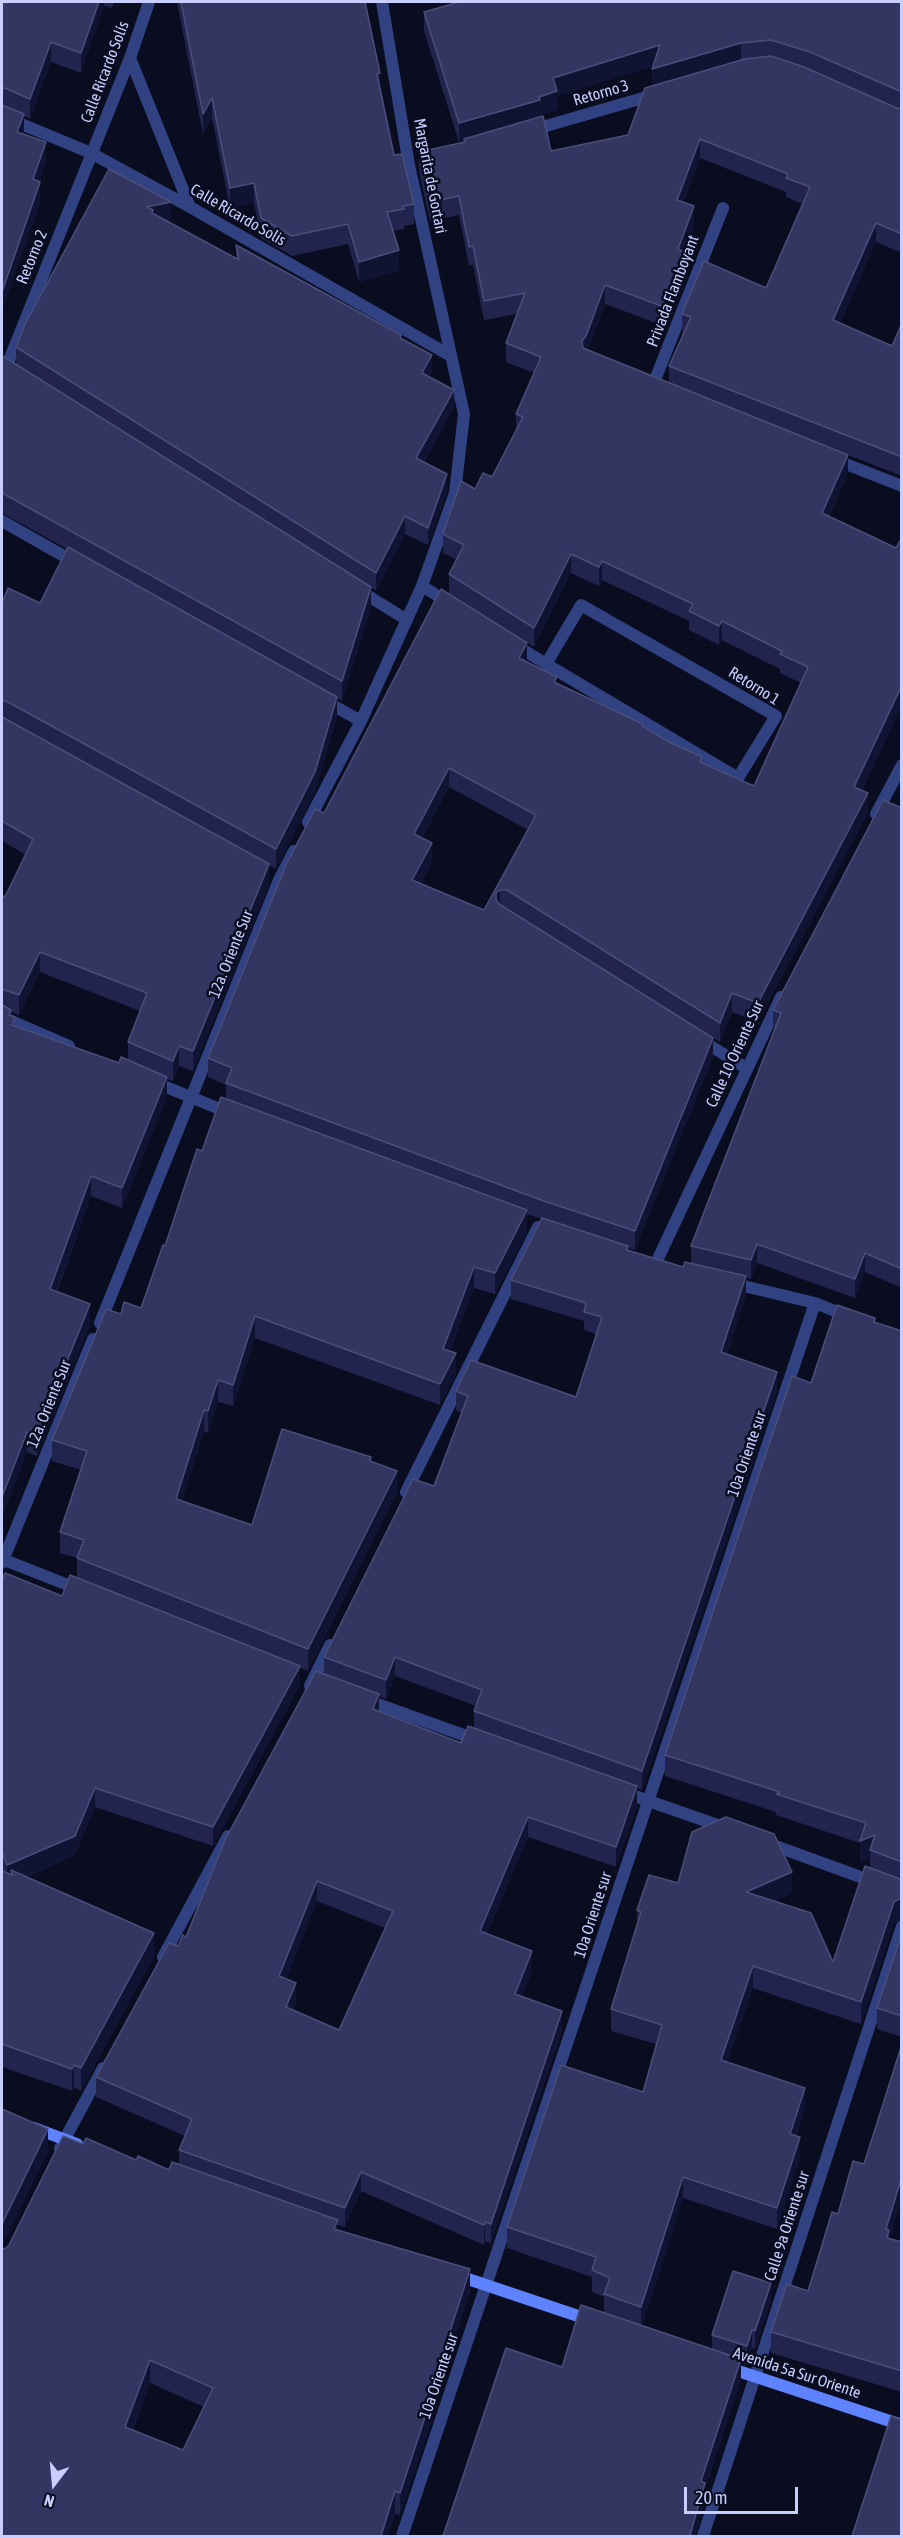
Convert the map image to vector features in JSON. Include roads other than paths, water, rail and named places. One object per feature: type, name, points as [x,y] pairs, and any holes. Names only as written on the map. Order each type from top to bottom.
[{"type":"street","name":"Calle Ricardo Solís","points":[[91,153],[130,58],[149,2]]},
{"type":"street","name":"Margarita de Gortari","points":[[382,2],[451,356]]},
{"type":"street","points":[[130,58],[190,207]]},
{"type":"street","name":"Retorno 3","points":[[524,132],[674,89]]},
{"type":"street","name":"Calle Ricardo Solis","points":[[2,116],[91,153],[451,356]]},
{"type":"street","name":"Retorno 2","points":[[26,381],[6,368],[91,153]]},
{"type":"street","name":"Privada Flamboyant","points":[[653,386],[723,208]]},
{"type":"street","name":"12a. Oriente Sur","points":[[2,1560],[191,1098],[274,877],[361,721],[422,586],[454,493],[464,414],[451,356]]},
{"type":"street","points":[[817,452],[902,486]]},
{"type":"street","points":[[2,521],[84,567]]},
{"type":"street","points":[[347,582],[407,620]]},
{"type":"street","points":[[422,586],[460,610]]},
{"type":"street","name":"Retorno 1","points":[[508,640],[546,664],[738,778],[776,716],[581,605],[546,664]]},
{"type":"street","points":[[309,693],[361,721]]},
{"type":"street","points":[[869,827],[902,765]]},
{"type":"street","name":"Calle 10 Oriente Sur","points":[[656,1265],[746,1068],[789,981]]},
{"type":"street","points":[[2,1017],[86,1053]]},
{"type":"street","points":[[691,1034],[746,1068]]},
{"type":"street","points":[[139,1076],[247,1119]]},
{"type":"street","points":[[401,1501],[538,1226]]},
{"type":"street","points":[[724,1281],[815,1303],[858,1320]]},
{"type":"street","name":"10a Oriente sur","points":[[402,2536],[488,2285],[815,1303]]},
{"type":"street","points":[[2,1560],[92,1594]]},
{"type":"street","points":[[301,1702],[338,1628]]},
{"type":"street","points":[[357,1697],[491,1745]]},
{"type":"street","points":[[615,1788],[736,1832]]},
{"type":"street","points":[[154,1973],[233,1827]]},
{"type":"street","points":[[759,1840],[902,1892]]},
{"type":"street","name":"Calle 9a Oriente sur","points":[[703,2536],[902,1926]]},
{"type":"street","points":[[54,2160],[109,2056]]},
{"type":"street","points":[[22,2123],[87,2147]]},
{"type":"street","points":[[443,2270],[610,2327]]},
{"type":"street","name":"Avenida 5a Sur Oriente","points":[[711,2361],[902,2425]]}]
